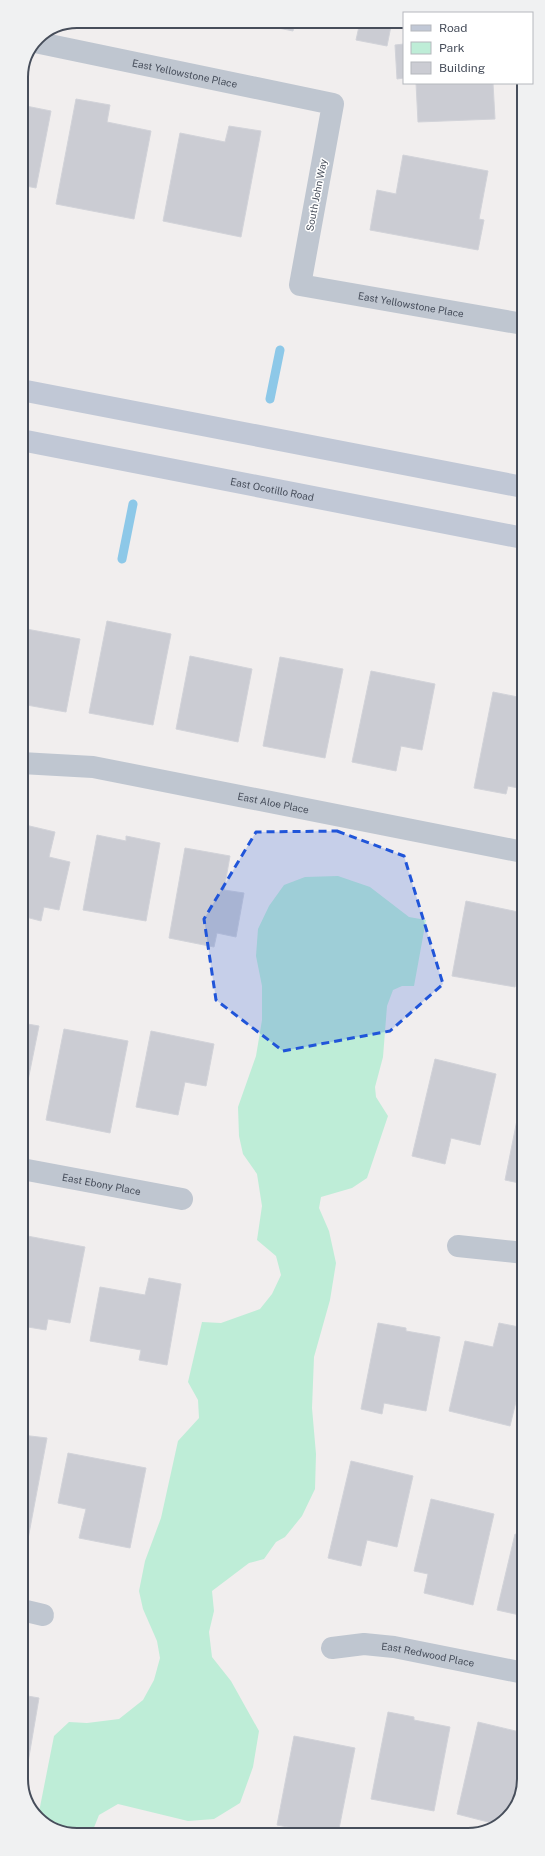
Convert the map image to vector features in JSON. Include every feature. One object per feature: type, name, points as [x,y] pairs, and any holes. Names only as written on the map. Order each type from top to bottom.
[{"type":"main road","points":[[28,391],[517,487]]},
{"type":"main road","name":"East Ocotillo Road","points":[[28,441],[517,537]]},
{"type":"street","name":"East Yellowstone Place","points":[[45,40],[333,104]]},
{"type":"street","name":"South John Way","points":[[300,285],[333,104]]},
{"type":"street","name":"East Yellowstone Place","points":[[300,285],[517,323]]},
{"type":"street","name":"East Aloe Place","points":[[28,763],[93,767],[517,851]]},
{"type":"street","name":"East Ebony Place","points":[[28,1170],[182,1199]]},
{"type":"street","points":[[458,1246],[517,1252]]},
{"type":"street","points":[[28,1611],[43,1615]]},
{"type":"street","name":"East Redwood Place","points":[[332,1648],[364,1644],[394,1647],[517,1672]]},
{"type":"highlighted area","points":[[337,831],[404,856],[443,984],[390,1031],[283,1051],[216,1000],[204,919],[256,832]]},
{"type":"green space","points":[[338,876],[370,887],[409,917],[426,920],[414,986],[402,986],[393,990],[387,1006],[383,1057],[375,1087],[376,1097],[388,1116],[367,1178],[352,1188],[321,1197],[319,1208],[329,1231],[336,1263],[330,1300],[314,1357],[312,1408],[316,1454],[315,1489],[302,1516],[285,1537],[276,1542],[264,1559],[249,1563],[212,1591],[214,1611],[209,1632],[212,1657],[231,1681],[259,1731],[253,1767],[240,1803],[214,1819],[188,1821],[118,1804],[99,1815],[94,1828],[74,1828],[64,1826],[52,1821],[39,1810],[54,1736],[69,1722],[87,1723],[119,1719],[143,1700],[154,1680],[160,1658],[157,1641],[143,1609],[139,1591],[145,1561],[161,1518],[178,1441],[199,1418],[198,1400],[188,1382],[202,1322],[221,1323],[260,1309],[272,1294],[281,1275],[276,1256],[257,1240],[262,1206],[257,1174],[243,1154],[239,1136],[238,1107],[256,1056],[262,1020],[262,986],[256,956],[258,929],[269,906],[284,885],[305,877]]},
{"type":"building","points":[[278,28],[294,28],[293,31]]},
{"type":"building","points":[[359,28],[391,28],[387,46],[356,40]]},
{"type":"building","points":[[403,44],[403,78],[397,79],[395,45]]},
{"type":"building","points":[[416,84],[493,84],[495,119],[418,122]]},
{"type":"building","points":[[76,99],[110,105],[107,122],[151,131],[134,219],[56,204]]},
{"type":"building","points":[[28,106],[51,111],[36,188],[28,186]]},
{"type":"building","points":[[229,126],[261,131],[241,237],[163,221],[180,133],[225,142]]},
{"type":"building","points":[[403,155],[488,171],[479,219],[484,220],[478,250],[370,230],[377,190],[396,194]]},
{"type":"building","points":[[107,621],[171,634],[153,725],[89,713]]},
{"type":"building","points":[[28,629],[80,639],[66,712],[28,705]]},
{"type":"building","points":[[190,656],[252,669],[238,742],[176,729]]},
{"type":"building","points":[[280,657],[343,669],[325,758],[263,746]]},
{"type":"building","points":[[371,671],[435,684],[422,750],[401,746],[396,771],[352,762]]},
{"type":"building","points":[[493,692],[517,697],[517,788],[508,786],[506,794],[474,788]]},
{"type":"building","points":[[28,826],[55,832],[49,857],[70,862],[59,910],[44,907],[41,921],[28,918]]},
{"type":"building","points":[[97,835],[126,841],[126,836],[160,843],[146,921],[83,910]]},
{"type":"building","points":[[185,848],[230,856],[224,890],[244,893],[236,937],[217,933],[214,947],[169,938]]},
{"type":"building","points":[[466,901],[517,912],[517,976],[515,987],[452,976]]},
{"type":"building","points":[[28,1024],[39,1026],[28,1080]]},
{"type":"building","points":[[64,1029],[128,1041],[110,1133],[46,1120]]},
{"type":"building","points":[[151,1031],[214,1044],[206,1086],[185,1082],[178,1115],[136,1107]]},
{"type":"building","points":[[435,1059],[496,1074],[480,1145],[451,1138],[445,1164],[412,1156]]},
{"type":"building","points":[[517,1120],[517,1183],[505,1180]]},
{"type":"building","points":[[28,1236],[85,1247],[70,1323],[48,1319],[46,1330],[28,1327]]},
{"type":"building","points":[[149,1278],[181,1284],[167,1365],[139,1360],[141,1350],[90,1341],[100,1287],[145,1295]]},
{"type":"building","points":[[378,1323],[406,1328],[406,1331],[440,1337],[426,1411],[384,1403],[382,1414],[361,1409]]},
{"type":"building","points":[[499,1323],[517,1327],[517,1398],[510,1426],[449,1411],[465,1341],[493,1347]]},
{"type":"building","points":[[28,1436],[47,1438],[28,1539]]},
{"type":"building","points":[[68,1453],[146,1468],[130,1548],[79,1538],[86,1509],[58,1503]]},
{"type":"building","points":[[351,1461],[413,1476],[397,1547],[367,1540],[361,1566],[328,1558]]},
{"type":"building","points":[[431,1499],[494,1514],[473,1605],[424,1593],[428,1574],[414,1571]]},
{"type":"building","points":[[515,1534],[517,1535],[517,1614],[497,1610]]},
{"type":"building","points":[[28,1696],[39,1698],[28,1763]]},
{"type":"building","points":[[388,1712],[414,1717],[414,1720],[450,1727],[434,1811],[371,1799]]},
{"type":"building","points":[[478,1722],[517,1731],[516,1789],[510,1804],[505,1811],[490,1822],[457,1814]]},
{"type":"building","points":[[294,1736],[355,1748],[339,1828],[293,1828],[277,1825]]},
{"type":"waterway","points":[[270,399],[280,350]]},
{"type":"waterway","points":[[122,559],[133,504]]}]
